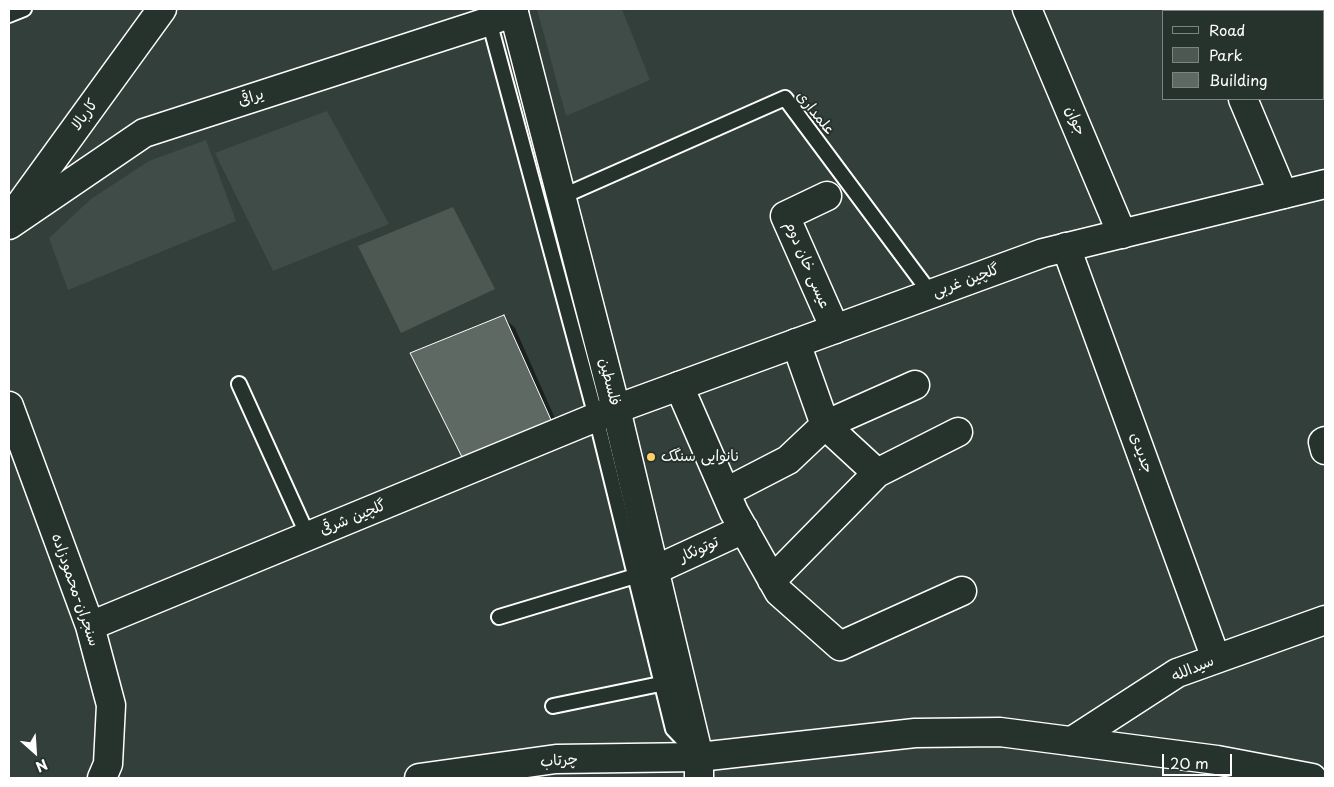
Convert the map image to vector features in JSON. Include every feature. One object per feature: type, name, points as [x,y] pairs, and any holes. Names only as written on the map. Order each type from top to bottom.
[{"type":"main road","name":"کاربالا","points":[[9,220],[162,9]]},
{"type":"main road","name":"جوان","points":[[1027,9],[1122,234]]},
{"type":"main road","name":"فلسطین","points":[[505,12],[562,197],[606,413],[671,682],[703,771]]},
{"type":"main road","name":"یراقی","points":[[9,225],[144,132],[505,12]]},
{"type":"main road","points":[[1242,100],[1283,194]]},
{"type":"main road","name":"گلچین غربی","points":[[606,413],[1043,253],[1325,184]]},
{"type":"main road","name":"عیسی خان دوم","points":[[826,196],[785,216],[835,329]]},
{"type":"main road","name":"جدیدی","points":[[1066,247],[1216,659]]},
{"type":"main road","points":[[796,343],[825,426],[878,473]]},
{"type":"main road","points":[[726,492],[788,460],[825,426],[915,385]]},
{"type":"main road","points":[[679,386],[734,512],[779,592],[840,646],[962,591]]},
{"type":"main road","name":"سنجران-محمودزاده","points":[[9,406],[90,626],[111,706],[108,764],[102,778]]},
{"type":"main road","name":"گلچین شرقی","points":[[90,626],[606,413]]},
{"type":"main road","points":[[772,580],[878,473],[958,432]]},
{"type":"main road","points":[[1325,441],[1323,442],[1325,450]]},
{"type":"main road","name":"توتونکار","points":[[645,573],[744,529]]},
{"type":"main road","name":"سیدالله","points":[[1072,741],[1177,673],[1325,620]]},
{"type":"main road","name":"چرتاب","points":[[419,778],[556,759],[703,771],[915,733],[1000,732],[1217,760],[1312,778]]},
{"type":"lane","points":[[9,14],[24,9]]},
{"type":"lane","points":[[505,12],[606,413]]},
{"type":"lane","name":"علمداری","points":[[562,197],[784,98],[931,294]]},
{"type":"lane","points":[[239,384],[308,536]]},
{"type":"lane","points":[[499,617],[645,573]]},
{"type":"lane","points":[[553,706],[671,682]]},
{"type":"shaded area","points":[[537,9],[622,9],[650,80],[566,116]]},
{"type":"shaded area","points":[[327,111],[389,224],[273,271],[215,153]]},
{"type":"shaded area","points":[[206,140],[236,221],[68,290],[49,238],[91,199],[149,161]]},
{"type":"green space","points":[[453,207],[495,289],[401,333],[358,246]]},
{"type":"building","points":[[504,315],[552,422],[464,461],[410,353]]},
{"type":"place","name":"نانوایی سنگک","points":[[651,457]]}]
